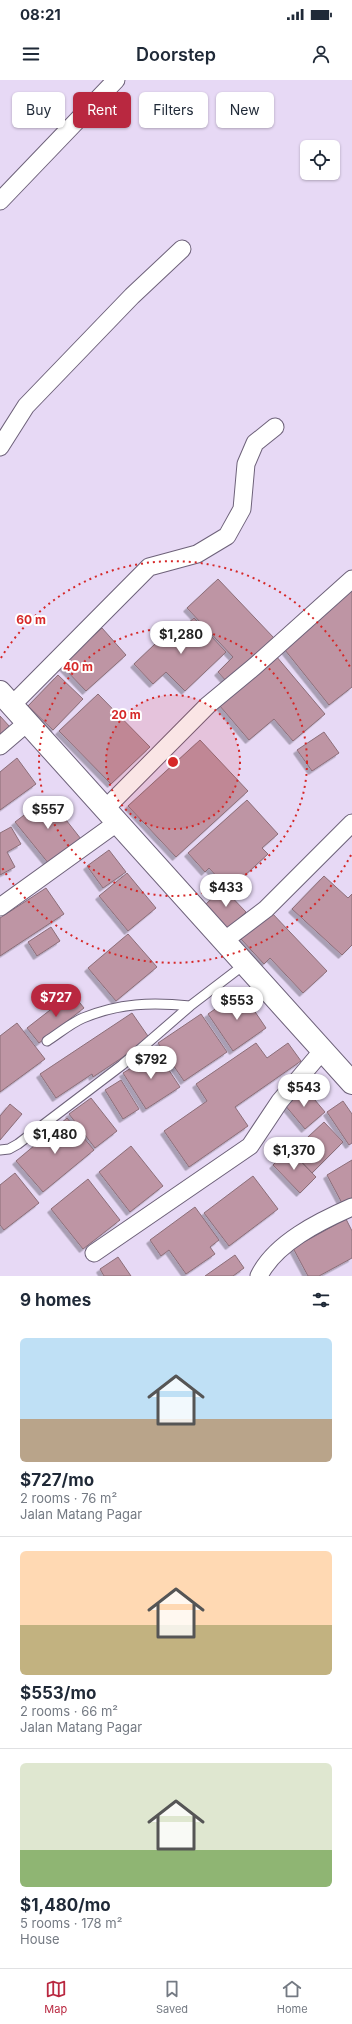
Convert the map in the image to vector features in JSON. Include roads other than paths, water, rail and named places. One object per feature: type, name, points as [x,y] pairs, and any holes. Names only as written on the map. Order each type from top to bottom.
[{"type":"main road","points":[[6,698],[323,1050],[347,1074]]},
{"type":"street","points":[[0,201],[116,80]]},
{"type":"street","points":[[0,446],[26,406],[132,296],[182,249]]},
{"type":"street","points":[[6,698],[149,567],[197,554],[227,536],[242,509],[246,464],[255,443],[275,427]]},
{"type":"street","points":[[0,907],[112,815],[208,705],[255,666],[352,579]]},
{"type":"street","points":[[0,746],[28,722]]},
{"type":"street","points":[[225,940],[266,909],[352,823]]},
{"type":"street","points":[[94,1253],[250,1146],[280,1101],[323,1050]]},
{"type":"street","points":[[259,1276],[275,1253],[324,1218],[352,1206]]},
{"type":"lane","points":[[0,1150],[9,1149],[31,1134],[122,1065],[190,1006],[246,964]]},
{"type":"lane","points":[[47,1041],[82,1018],[130,1004],[160,1002],[190,1006]]}]
